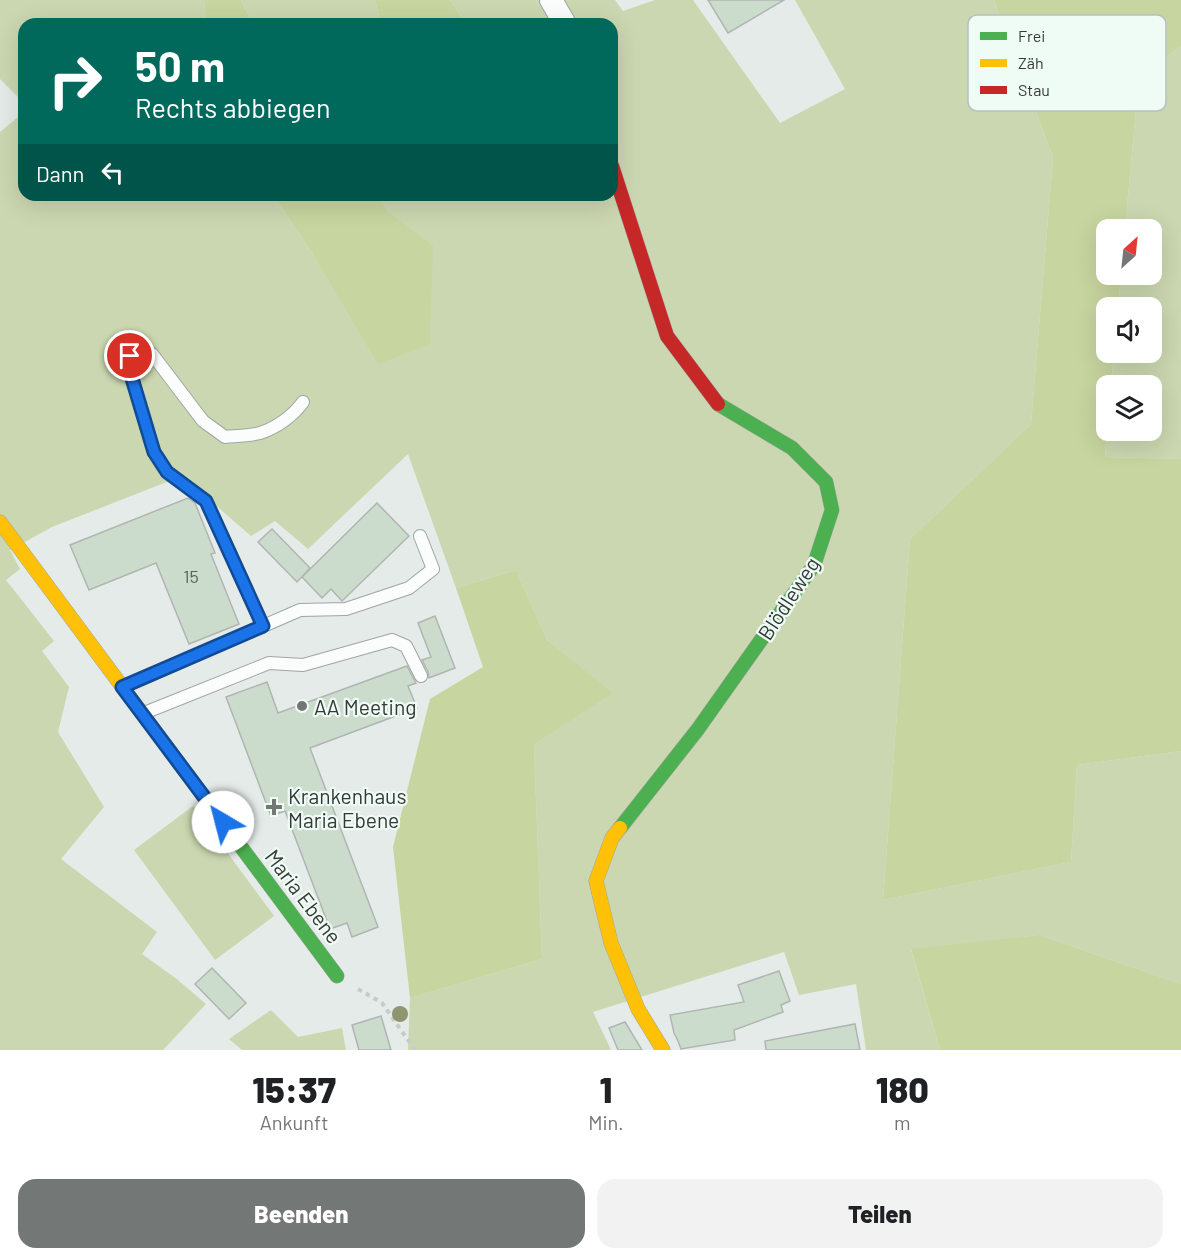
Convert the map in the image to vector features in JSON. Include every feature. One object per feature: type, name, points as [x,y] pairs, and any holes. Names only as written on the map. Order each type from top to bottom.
[{"type":"street","points":[[552,0],[562,18]]},
{"type":"street","name":"Blödleweg","points":[[618,184],[668,336],[718,404],[792,448],[826,482],[832,510],[814,565],[698,729],[612,838],[596,881],[611,943],[638,1009],[663,1050]]},
{"type":"street","name":"Maria Ebene","points":[[0,522],[337,976]]},
{"type":"lane","points":[[263,626],[206,501],[167,472],[154,452],[128,365],[130,356],[138,352],[152,354],[202,421],[225,437],[258,433],[276,426],[298,409],[303,402]]},
{"type":"lane","points":[[122,687],[300,610],[346,609],[409,588],[433,569],[420,536]]},
{"type":"lane","points":[[142,714],[269,663],[303,665],[392,640],[406,646],[421,676]]},
{"type":"path","name":"Maria Ebene","points":[[337,976],[382,1004],[415,1050]]},
{"type":"green space","points":[[0,0],[204,0],[206,18],[18,18],[18,97],[0,79]]},
{"type":"green space","points":[[204,0],[241,0],[250,18],[206,18]]},
{"type":"green space","points":[[241,0],[375,0],[380,18],[250,18]]},
{"type":"green space","points":[[375,0],[450,0],[462,18],[380,18]]},
{"type":"green space","points":[[450,0],[615,0],[623,11],[655,0],[693,0],[780,123],[845,89],[795,0],[994,0],[1000,15],[968,15],[968,111],[1036,111],[1053,157],[1031,424],[910,539],[883,900],[1071,862],[1077,765],[1181,751],[1181,984],[1039,935],[911,950],[940,1050],[866,1050],[856,984],[799,995],[784,952],[593,1012],[611,1050],[408,1050],[410,998],[542,959],[534,745],[612,693],[547,640],[516,570],[456,588],[408,454],[308,549],[275,521],[251,536],[182,476],[52,527],[10,550],[20,569],[6,580],[54,641],[42,651],[69,687],[58,732],[104,807],[61,859],[157,932],[142,954],[206,1004],[163,1050],[0,1050],[0,132],[18,117],[18,201],[277,201],[313,254],[433,247],[388,211],[382,201],[618,201],[618,18],[462,18]]},
{"type":"green space","points":[[994,0],[1181,0],[1181,46],[1166,57],[1166,15],[1000,15]]},
{"type":"green space","points":[[1181,46],[1181,459],[1105,457],[1106,441],[1162,441],[1162,375],[1112,375],[1113,363],[1162,363],[1162,297],[1119,297],[1120,285],[1162,285],[1162,219],[1126,219],[1136,111],[1166,111],[1166,57]]},
{"type":"green space","points":[[1036,111],[1136,111],[1126,219],[1096,219],[1096,285],[1120,285],[1119,297],[1096,297],[1096,363],[1113,363],[1112,375],[1096,375],[1096,441],[1106,441],[1105,457],[1181,459],[1181,751],[1077,765],[1071,862],[883,900],[910,539],[1031,424],[1053,157]]},
{"type":"green space","points":[[277,201],[382,201],[388,211],[433,246],[430,344],[378,364],[313,254]]},
{"type":"green space","points":[[516,570],[547,640],[613,693],[534,745],[542,959],[410,998],[393,847],[430,699],[483,667],[456,588]]},
{"type":"green space","points":[[193,806],[274,916],[215,960],[134,850]]},
{"type":"green space","points":[[1039,935],[1181,984],[1181,1050],[940,1050],[911,949]]},
{"type":"green space","points":[[271,1010],[298,1037],[342,1028],[346,1050],[242,1050],[229,1039]]},
{"type":"building","points":[[708,0],[784,0],[728,33]]},
{"type":"building","points":[[188,498],[195,503],[215,553],[211,554],[239,624],[189,644],[156,563],[89,590],[70,545]]},
{"type":"building","points":[[377,503],[409,536],[342,601],[331,589],[322,598],[302,577]]},
{"type":"building","points":[[272,529],[310,568],[297,582],[258,542]]},
{"type":"building","points":[[435,616],[455,668],[429,678],[422,660],[431,657],[418,623]]},
{"type":"building","points":[[407,666],[416,683],[408,686],[417,708],[310,748],[378,927],[352,937],[347,923],[330,929],[285,811],[271,816],[226,697],[267,682],[278,713]]},
{"type":"building","points":[[212,968],[246,1003],[229,1019],[195,984]]},
{"type":"building","points":[[779,971],[790,1001],[781,1005],[783,1012],[734,1030],[735,1040],[681,1049],[670,1015],[744,1002],[738,985]]},
{"type":"building","points":[[381,1016],[391,1050],[359,1050],[352,1025]]},
{"type":"building","points":[[625,1022],[642,1050],[618,1050],[609,1028]]},
{"type":"building","points":[[855,1024],[860,1050],[766,1050],[765,1041]]},
{"type":"traffic: fast","points":[[620,828],[698,729],[814,565],[832,510],[826,482],[792,448],[718,404]]},
{"type":"traffic: fast","points":[[178,762],[337,976]]},
{"type":"traffic: slow","points":[[0,522],[178,762]]},
{"type":"traffic: slow","points":[[620,828],[612,838],[596,881],[611,943],[638,1009],[663,1050]]},
{"type":"traffic: jam","points":[[618,185],[667,336],[718,404]]},
{"type":"place","name":"AA Meeting","points":[[302,706]]},
{"type":"place","name":"Krankenhaus Maria Ebene","points":[[274,807]]},
{"type":"route","points":[[130,356],[128,365],[154,452],[167,472],[206,501],[263,626],[122,687],[223,822]]}]
